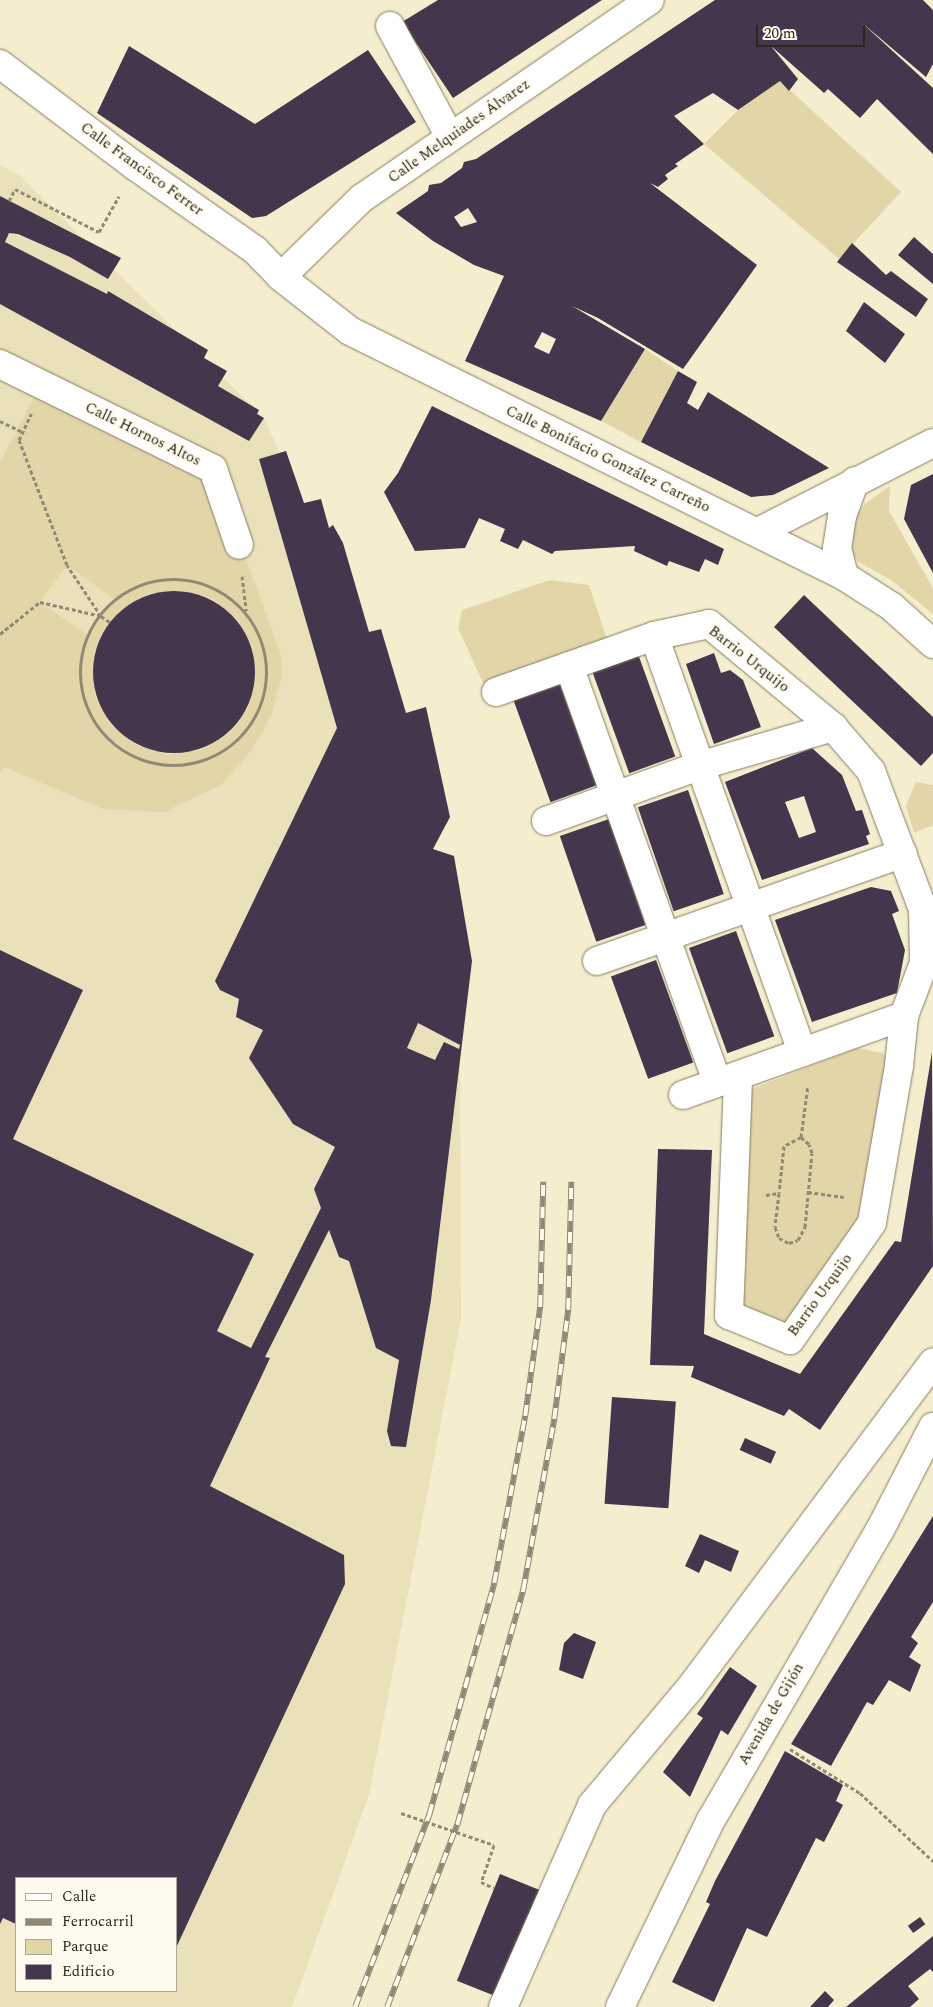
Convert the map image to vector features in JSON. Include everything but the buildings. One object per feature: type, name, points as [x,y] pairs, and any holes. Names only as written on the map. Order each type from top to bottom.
[{"type":"street","name":"Calle Melquiades Álvarez","points":[[281,277],[362,198],[650,0]]},
{"type":"street","points":[[390,26],[450,137]]},
{"type":"street","name":"Calle Francisco Ferrer","points":[[0,64],[135,166],[255,250],[281,277]]},
{"type":"street","name":"Calle Bonifacio González Carreño","points":[[281,277],[350,330],[844,576],[891,606],[933,644]]},
{"type":"street","name":"Calle Hornos Altos","points":[[0,364],[213,469],[239,545]]},
{"type":"street","points":[[758,532],[931,440]]},
{"type":"street","points":[[844,576],[837,548],[842,516],[855,482]]},
{"type":"street","name":"Barrio Urquijo","points":[[496,692],[569,666],[654,636],[709,624],[833,726],[871,771],[923,909],[928,964],[904,1016],[899,1066],[872,1223],[790,1340],[729,1315],[733,1198],[728,1079],[666,937],[569,666]]},
{"type":"street","points":[[654,636],[802,1052]]},
{"type":"street","points":[[546,821],[700,766],[833,726]]},
{"type":"street","points":[[597,961],[903,853]]},
{"type":"street","points":[[683,1095],[904,1016]]},
{"type":"street","points":[[503,2007],[592,1805],[691,1686],[933,1362]]},
{"type":"street","name":"Avenida de Gijón","points":[[620,2007],[711,1820],[760,1732],[880,1530],[933,1427]]},
{"type":"path","points":[[9,201],[15,189],[99,232],[105,222]]},
{"type":"path","points":[[40,383],[19,440],[67,565],[101,616],[111,623]]},
{"type":"path","points":[[0,421],[23,432]]},
{"type":"path","points":[[180,578],[220,589],[246,611],[263,642],[269,678],[259,713],[234,742],[206,760],[167,766],[133,756],[103,734],[82,702],[77,664],[87,636],[101,616],[114,598],[145,583],[180,578]]},
{"type":"path","points":[[0,634],[40,602],[101,616]]},
{"type":"path","points":[[801,1137],[809,1080],[802,1052]]},
{"type":"path","points":[[801,1137],[810,1144],[812,1152],[805,1227],[798,1240],[789,1243],[779,1238],[775,1227],[784,1146],[801,1137]]},
{"type":"path","points":[[733,1198],[779,1193]]},
{"type":"path","points":[[760,1732],[860,1793],[933,1861]]},
{"type":"path","points":[[401,1813],[494,1845],[481,1882],[494,1888]]},
{"type":"shaded area","points":[[0,165],[20,176],[264,418],[404,735],[460,1050],[461,1319],[369,1795],[292,2007],[0,2007]]},
{"type":"green space","points":[[780,81],[901,192],[839,259],[704,144],[738,110]]},
{"type":"green space","points":[[645,349],[678,371],[641,442],[601,421]]},
{"type":"green space","points":[[41,383],[213,469],[281,655],[282,675],[271,716],[251,751],[221,785],[164,812],[103,809],[4,767],[0,774],[0,463]],"holes":[[[67,565],[114,599],[88,635],[40,602]],[[179,590],[213,599],[238,620],[252,646],[256,676],[248,708],[228,735],[201,750],[168,755],[138,746],[112,726],[96,698],[92,667],[101,635],[121,610],[149,594]]]},
{"type":"green space","points":[[890,486],[889,511],[933,588],[933,614],[891,580],[857,561],[852,552],[855,517],[866,503]]},
{"type":"green space","points":[[550,580],[589,585],[607,639],[484,685],[458,628],[462,610]]},
{"type":"green space","points":[[916,782],[933,785],[933,825],[914,833],[906,806]]},
{"type":"green space","points":[[857,1048],[883,1053],[889,1060],[864,1220],[789,1327],[739,1306],[751,1089]]},
{"type":"railway","points":[[355,2007],[429,1815],[494,1583],[525,1416],[540,1306],[543,1182]]},
{"type":"railway","points":[[387,2007],[457,1825],[523,1590],[554,1419],[568,1309],[571,1182]]}]
